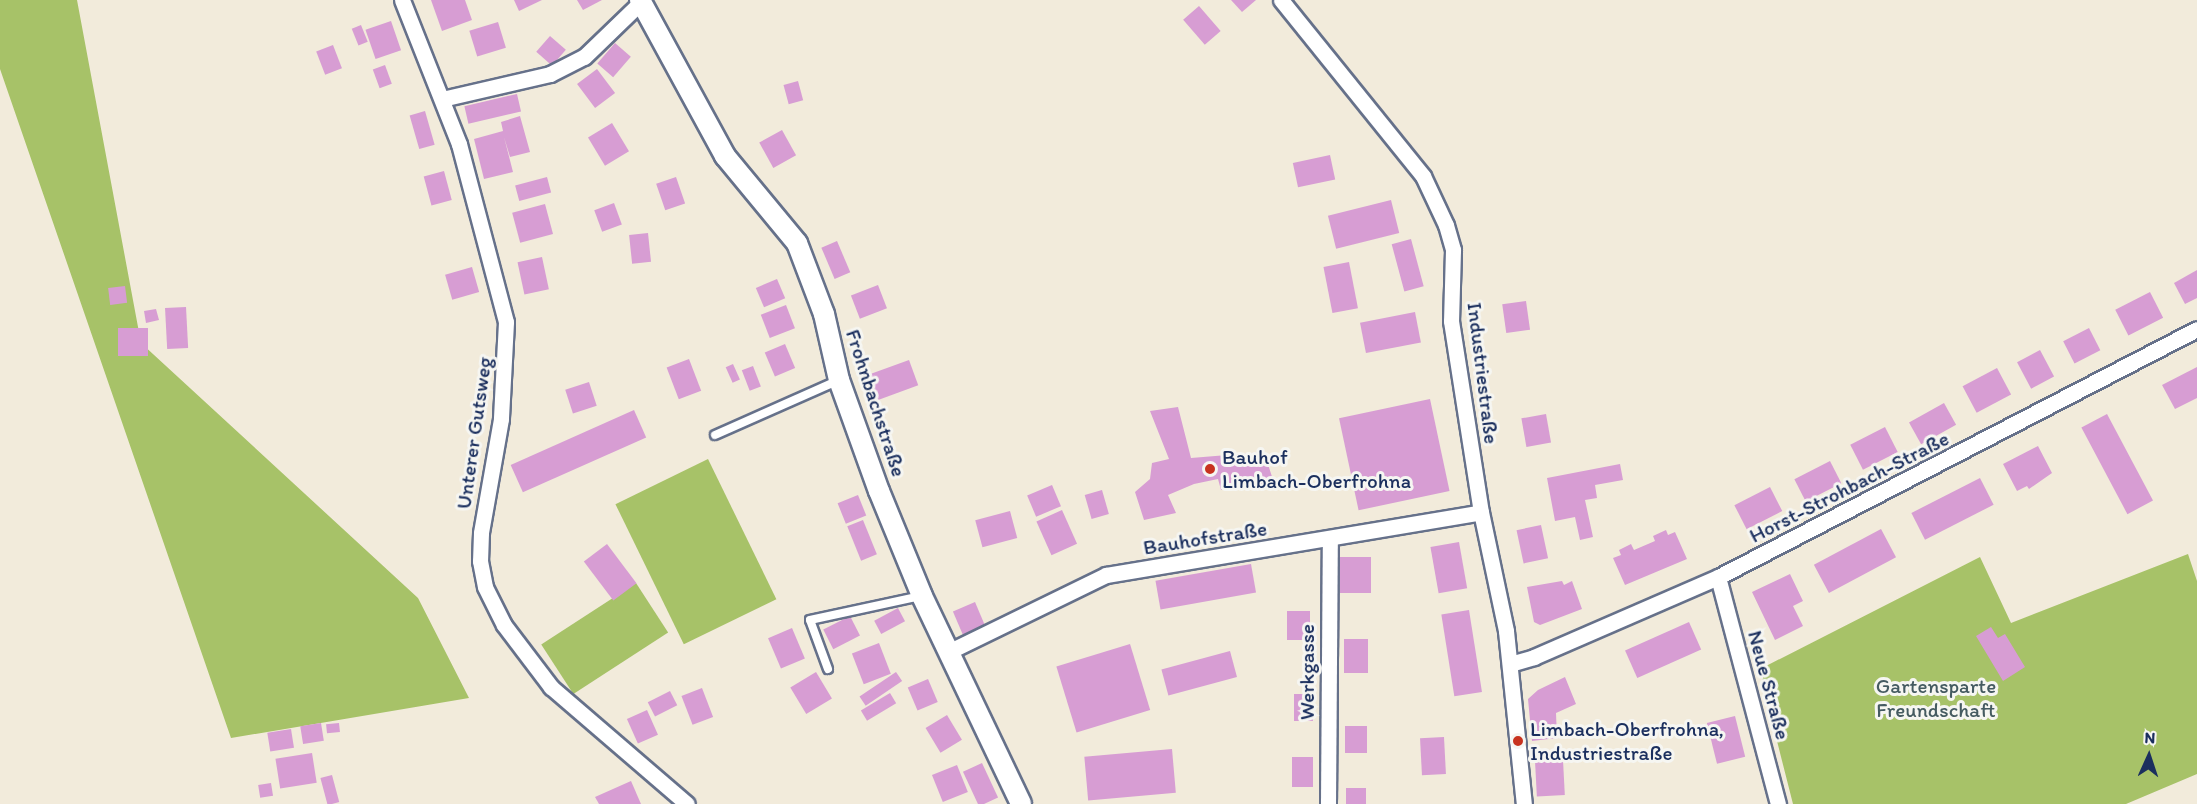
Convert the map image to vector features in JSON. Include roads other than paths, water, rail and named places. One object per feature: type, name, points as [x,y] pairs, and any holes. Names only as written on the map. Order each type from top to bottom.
[{"type":"street","name":"Unterer Gutsweg","points":[[402,0],[442,99],[480,217],[506,322],[501,419],[480,561],[485,587],[504,625],[551,687],[687,804]]},
{"type":"street","name":"Industriestraße","points":[[1281,0],[1423,176],[1446,225],[1453,250],[1451,321],[1481,512],[1510,664],[1524,804]]},
{"type":"street","name":"Frohnbachstraße","points":[[442,99],[550,74],[584,57],[640,1],[725,156],[797,243],[824,314],[839,380],[922,596],[1021,804]]},
{"type":"street","name":"Horst-Strohbach-Straße","points":[[1510,664],[1534,657],[1718,577],[2197,329]]},
{"type":"street","name":"Bauhofstraße","points":[[950,651],[1106,575],[1481,512]]},
{"type":"street","name":"Werkgasse","points":[[1328,804],[1330,539]]},
{"type":"street","name":"Neue Straße","points":[[1718,577],[1778,804]]},
{"type":"lane","points":[[715,435],[839,380]]},
{"type":"lane","points":[[828,669],[810,620],[922,596]]},
{"type":"place","name":"Bauhof Limbach-Oberfrohna","points":[[1210,469]]},
{"type":"place","name":"Limbach-Oberfrohna, Industriestraße","points":[[1518,741]]},
{"type":"park label","name":"Gartensparte Freundschaft","points":[[1936,698]]}]
